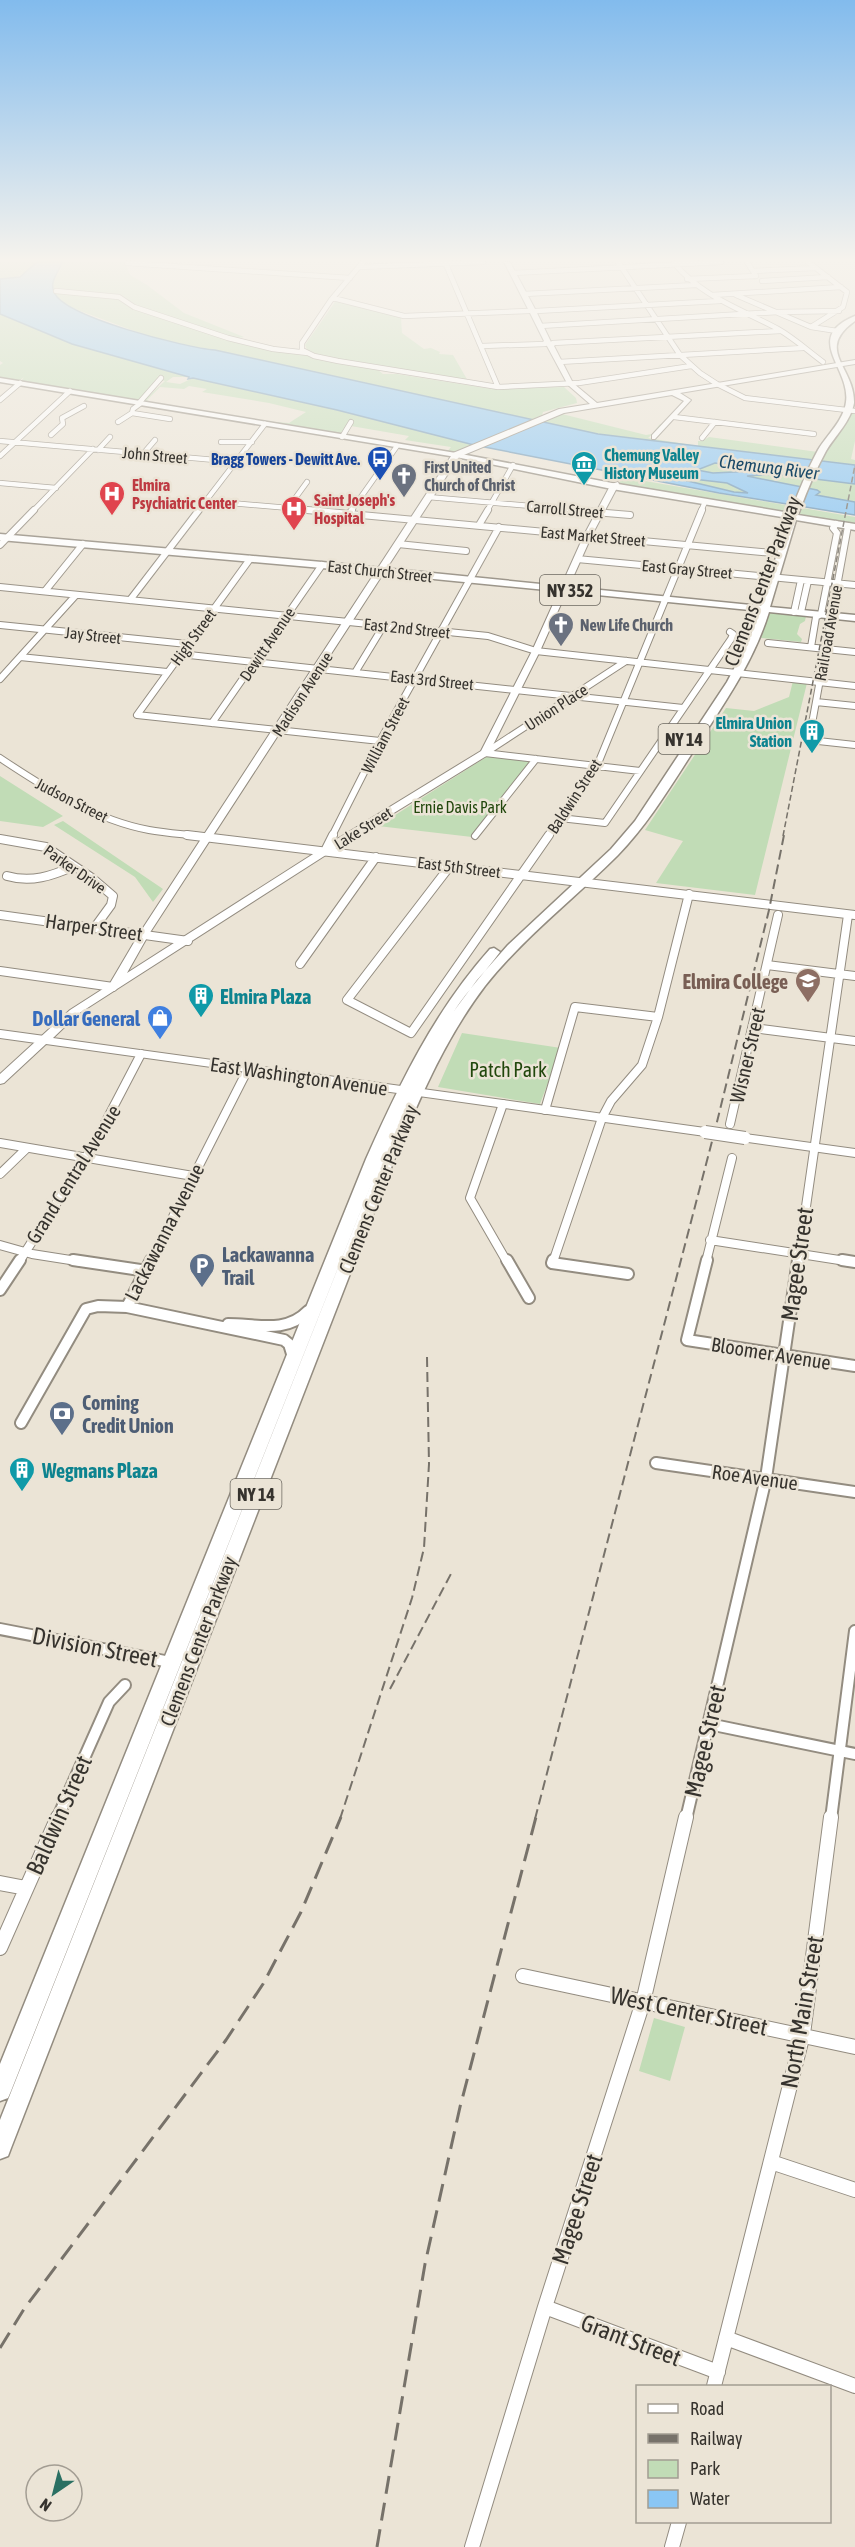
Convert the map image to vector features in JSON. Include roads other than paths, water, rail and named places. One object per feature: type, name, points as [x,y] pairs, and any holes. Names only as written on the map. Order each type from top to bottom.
[{"type":"main road","points":[[6,381],[456,455],[705,502],[790,514],[851,527]]},
{"type":"main road","points":[[568,381],[585,399],[595,405]]},
{"type":"main road","points":[[570,409],[749,381]]},
{"type":"main road","name":"Clemens Center Parkway","points":[[770,577],[773,553],[790,514],[820,449],[847,410],[851,394],[849,381]]},
{"type":"main road","points":[[655,437],[688,400],[686,398],[691,390]]},
{"type":"main road","points":[[674,393],[686,398]]},
{"type":"main road","points":[[456,455],[538,420],[581,405],[585,399]]},
{"type":"main road","name":"Madison Avenue","points":[[113,987],[144,934],[320,668],[347,622],[456,455]]},
{"type":"main road","points":[[485,753],[536,651],[599,512],[614,485]]},
{"type":"main road","name":"Clemens Center Parkway","points":[[0,2148],[293,1360],[373,1159],[441,1041],[480,984],[576,882],[642,820],[759,628],[759,608],[790,514]]},
{"type":"main road","name":"East Church Street","points":[[2,540],[83,544],[322,565],[759,608]]},
{"type":"main road","name":"NY 352","points":[[759,608],[855,618]]},
{"type":"main road","name":"Lake Street","points":[[0,1080],[74,1012],[325,851],[485,753]]},
{"type":"main road","name":"East Washington Avenue","points":[[44,1040],[855,1153]]},
{"type":"main road","name":"Clemens Center Parkway","points":[[0,2091],[181,1665],[350,1257],[411,1091]]},
{"type":"street","points":[[118,422],[132,413],[132,409],[159,381]]},
{"type":"street","points":[[458,381],[498,387],[591,381]]},
{"type":"street","points":[[496,381],[498,387]]},
{"type":"street","points":[[713,381],[745,398],[847,410]]},
{"type":"street","points":[[0,400],[20,383]]},
{"type":"street","points":[[0,456],[70,391]]},
{"type":"street","points":[[43,417],[62,418],[84,406]]},
{"type":"street","points":[[132,413],[170,419]]},
{"type":"street","points":[[674,417],[814,434]]},
{"type":"street","points":[[51,435],[63,424],[62,418]]},
{"type":"street","points":[[342,436],[351,422]]},
{"type":"street","points":[[702,438],[715,422]]},
{"type":"street","points":[[130,600],[265,424]]},
{"type":"street","points":[[2,540],[110,437]]},
{"type":"street","points":[[143,454],[155,440]]},
{"type":"street","name":"John Street","points":[[0,441],[238,462]]},
{"type":"street","points":[[221,442],[252,442]]},
{"type":"street","points":[[349,514],[398,446]]},
{"type":"street","points":[[479,525],[513,465]]},
{"type":"street","points":[[288,508],[307,482]]},
{"type":"street","points":[[0,483],[56,488]]},
{"type":"street","name":"Carroll Street","points":[[428,497],[630,515]]},
{"type":"street","name":"East Market Street","points":[[208,501],[773,553]]},
{"type":"street","name":"Baldwin Street","points":[[450,866],[347,1000],[411,1033],[597,766],[705,502]]},
{"type":"street","points":[[832,583],[831,559],[837,533],[833,528],[836,524]]},
{"type":"street","name":"William Street","points":[[325,851],[380,741],[499,527]]},
{"type":"street","name":"Railroad Avenue","points":[[811,647],[816,617],[820,614],[841,560],[851,527]]},
{"type":"street","points":[[45,591],[83,544]]},
{"type":"street","points":[[398,544],[466,551]]},
{"type":"street","name":"High Street","points":[[212,723],[137,715],[186,644],[250,559]]},
{"type":"street","name":"East Gray Street","points":[[577,559],[855,585]]},
{"type":"street","points":[[831,559],[841,560]]},
{"type":"street","name":"Dewitt Avenue","points":[[212,723],[322,565]]},
{"type":"street","points":[[798,612],[805,580]]},
{"type":"street","name":"Railroad Avenue","points":[[832,583],[833,616],[816,681],[816,702],[809,740],[855,745]]},
{"type":"street","name":"East 2nd Street","points":[[0,587],[488,636],[536,651],[855,686]]},
{"type":"street","points":[[0,679],[76,595]]},
{"type":"street","name":"Jay Street","points":[[0,625],[186,644]]},
{"type":"street","points":[[356,671],[384,625]]},
{"type":"street","points":[[560,818],[605,823],[731,639],[733,634],[729,632]]},
{"type":"street","points":[[768,643],[855,652]]},
{"type":"street","name":"East 3rd Street","points":[[180,654],[356,671],[683,708]]},
{"type":"street","points":[[20,657],[167,672]]},
{"type":"street","name":"Union Place","points":[[485,753],[626,661]]},
{"type":"street","points":[[816,702],[855,706]]},
{"type":"street","points":[[212,723],[380,741]]},
{"type":"street","points":[[485,753],[640,771]]},
{"type":"street","name":"Judson Street","points":[[0,758],[29,778],[88,810],[108,819],[148,830]]},
{"type":"street","points":[[475,836],[536,759]]},
{"type":"street","name":"East 5th Street","points":[[148,830],[852,915]]},
{"type":"street","name":"Parker Drive","points":[[0,839],[46,847],[113,896],[111,905],[96,927]]},
{"type":"street","points":[[300,964],[376,857]]},
{"type":"street","points":[[7,876],[35,880],[74,866]]},
{"type":"street","points":[[628,1274],[552,1263],[602,1118],[611,1101],[642,1065],[658,1017],[689,894]]},
{"type":"street","name":"Harper Street","points":[[0,915],[188,941]]},
{"type":"street","name":"Wisner Street","points":[[730,1124],[778,915]]},
{"type":"street","name":"Magee Street","points":[[472,2547],[545,2307],[643,2002],[709,1724],[766,1478],[840,974],[852,915]]},
{"type":"street","points":[[767,964],[855,975]]},
{"type":"street","points":[[0,971],[113,987]]},
{"type":"street","points":[[545,1110],[575,1007],[658,1017]]},
{"type":"street","points":[[753,1028],[855,1041]]},
{"type":"street","name":"East Washington Avenue","points":[[0,1034],[44,1040]]},
{"type":"street","name":"Grand Central Avenue","points":[[0,1290],[84,1159],[127,1086],[141,1054]]},
{"type":"street","name":"Lackawanna Avenue","points":[[21,1423],[86,1309],[98,1306],[127,1307],[248,1069]]},
{"type":"street","points":[[503,1104],[470,1198],[529,1298]]},
{"type":"street","points":[[0,1143],[193,1176]]},
{"type":"street","points":[[0,1174],[27,1148]]},
{"type":"street","points":[[732,1158],[710,1240],[855,1262]]},
{"type":"street","name":"Bloomer Avenue","points":[[710,1240],[687,1340],[855,1366]]},
{"type":"street","points":[[0,1245],[25,1252],[147,1270]]},
{"type":"street","points":[[217,1324],[282,1326],[294,1324],[301,1320],[318,1297]]},
{"type":"street","points":[[127,1307],[217,1324],[284,1340],[292,1350],[293,1360]]},
{"type":"street","name":"Roe Avenue","points":[[656,1463],[855,1492]]},
{"type":"street","name":"Division Street","points":[[0,1629],[181,1665]]},
{"type":"street","name":"North Main Street","points":[[716,2380],[803,2034],[855,1631]]},
{"type":"street","name":"Baldwin Street","points":[[0,1948],[110,1702],[125,1685]]},
{"type":"street","points":[[709,1724],[855,1754]]},
{"type":"street","points":[[0,1883],[26,1888]]},
{"type":"street","name":"West Center Street","points":[[523,1976],[803,2034],[855,2047]]},
{"type":"street","points":[[771,2162],[855,2190]]},
{"type":"street","name":"Grant Street","points":[[545,2307],[716,2380]]},
{"type":"street","points":[[726,2338],[855,2386]]},
{"type":"street","points":[[672,2547],[679,2523]]},
{"type":"water","name":"Chemung River","points":[[206,381],[356,381],[598,434],[855,465],[855,484],[775,474],[747,476],[817,490],[820,492],[816,495],[855,502],[855,515],[719,493],[474,445],[337,410]],"holes":[[[715,463],[755,471],[713,473],[697,470]],[[693,479],[727,483],[748,493],[688,481]]]},
{"type":"railway","points":[[783,836],[855,465]]},
{"type":"railway","points":[[535,1819],[716,1126],[769,910],[784,835]]},
{"type":"railway","points":[[340,1819],[412,1598],[424,1548],[429,1464],[427,1357]]},
{"type":"railway","points":[[390,1689],[453,1570]]},
{"type":"railway","points":[[0,2348],[24,2309],[226,2040],[263,1984],[301,1912],[341,1817]]},
{"type":"railway","points":[[377,2547],[425,2264],[460,2107],[536,1817]]},
{"type":"place","name":"Bragg Towers - Dewitt Ave.","points":[[380,482]]},
{"type":"place","name":"Chemung Valley History Museum","points":[[584,487]]},
{"type":"place","name":"First United Church of Christ","points":[[404,499]]},
{"type":"place","name":"Elmira Psychiatric Center","points":[[112,517]]},
{"type":"place","name":"Saint Joseph's Hospital","points":[[294,532]]},
{"type":"place","name":"New Life Church","points":[[561,648]]},
{"type":"place","name":"Elmira Union Station","points":[[812,755]]},
{"type":"place","name":"Elmira College","points":[[808,1004]]},
{"type":"place","name":"Elmira Plaza","points":[[201,1019]]},
{"type":"place","name":"Dollar General","points":[[160,1041]]},
{"type":"place","name":"Lackawanna Trail","points":[[202,1289]]},
{"type":"place","name":"Corning Credit Union","points":[[62,1437]]},
{"type":"place","name":"Wegmans Plaza","points":[[22,1493]]},
{"type":"park label","name":"Ernie Davis Park","points":[[460,807]]},
{"type":"park label","name":"Patch Park","points":[[508,1069]]}]
